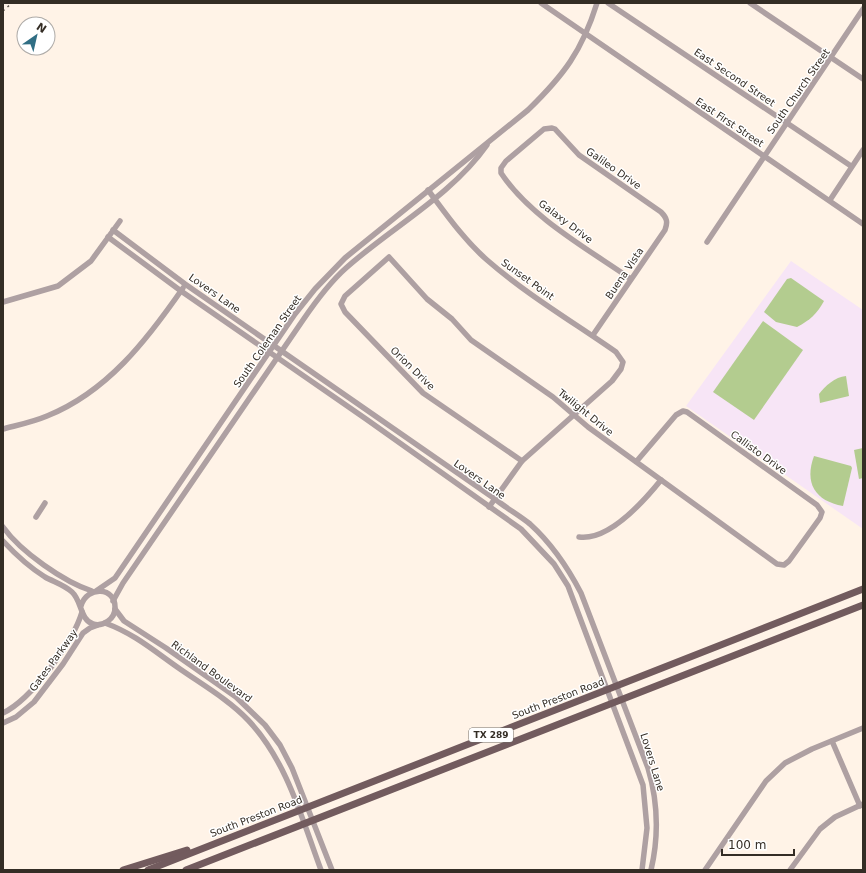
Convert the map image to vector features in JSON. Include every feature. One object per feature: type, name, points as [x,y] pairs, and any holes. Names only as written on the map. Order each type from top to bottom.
[{"type":"main road","name":"South Preston Road","points":[[148,870],[608,690],[863,588]]},
{"type":"main road","name":"TX 289","points":[[187,870],[863,604]]},
{"type":"main road","points":[[122,870],[175,853],[212,844]]},
{"type":"street","name":"East First Street","points":[[541,3],[587,33],[622,59],[863,224]]},
{"type":"street","name":"South Coleman Street","points":[[94,591],[115,578],[133,549],[315,288],[345,258],[528,110],[559,78],[581,45],[587,33],[597,3]]},
{"type":"street","name":"East Second Street","points":[[608,3],[852,166]]},
{"type":"street","points":[[750,3],[863,79]]},
{"type":"street","name":"South Church Street","points":[[707,242],[832,58],[863,9]]},
{"type":"street","name":"Galileo Drive","points":[[501,168],[506,161],[544,129],[552,128],[555,129],[579,154],[666,216],[667,221]]},
{"type":"street","name":"South Coleman Street","points":[[113,601],[123,583],[146,549],[283,352],[303,320],[329,285],[346,268],[473,165],[492,138]]},
{"type":"street","points":[[830,200],[863,150]]},
{"type":"street","name":"Galaxy Drive","points":[[501,168],[505,178],[539,214],[631,279]]},
{"type":"street","name":"Sunset Point","points":[[428,190],[467,241],[486,260],[616,352],[623,362],[621,369],[612,381],[574,415]]},
{"type":"street","points":[[3,302],[58,286],[91,261],[120,221]]},
{"type":"street","name":"Buena Vista","points":[[593,335],[665,230],[667,221]]},
{"type":"street","name":"Lovers Lane","points":[[113,230],[185,284],[530,524],[550,545],[572,576],[581,593],[645,761],[654,791],[656,828],[651,870]]},
{"type":"street","name":"Lovers Lane","points":[[108,237],[181,291],[366,419],[521,529],[554,564],[568,586],[643,785],[648,828],[642,870]]},
{"type":"street","name":"Twilight Drive","points":[[341,304],[345,296],[390,257],[427,299],[452,319],[471,340],[553,397],[574,415],[636,462],[777,564],[784,565]]},
{"type":"street","points":[[3,429],[46,417],[81,398],[97,386],[117,370],[143,343],[185,284]]},
{"type":"street","name":"Orion Drive","points":[[341,304],[345,312],[368,338],[402,369],[423,393],[522,461]]},
{"type":"street","name":"Callisto Drive","points":[[636,462],[676,415],[683,411],[690,414],[818,505],[822,512],[820,518],[789,561],[784,565]]},
{"type":"street","points":[[366,419],[370,413]]},
{"type":"street","points":[[489,507],[522,461],[574,415]]},
{"type":"street","points":[[208,443],[216,448]]},
{"type":"street","points":[[203,449],[212,455]]},
{"type":"street","points":[[579,537],[586,538],[596,535],[620,522],[647,497],[661,480]]},
{"type":"street","points":[[36,517],[45,503]]},
{"type":"street","points":[[3,527],[14,540],[36,558],[76,585],[108,594],[113,601],[115,609],[112,617],[102,624],[88,621],[71,591],[30,566],[3,541]]},
{"type":"street","points":[[138,543],[146,549]]},
{"type":"street","points":[[133,549],[142,555]]},
{"type":"street","points":[[81,609],[86,596],[94,591]]},
{"type":"street","name":"Gates Parkway","points":[[3,713],[22,700],[56,658],[75,629],[81,609]]},
{"type":"street","name":"Richland Boulevard","points":[[115,609],[124,621],[236,697],[265,725],[287,758],[332,870]]},
{"type":"street","name":"Gates Parkway","points":[[3,723],[16,716],[34,702],[63,664],[83,633],[90,628],[102,624]]},
{"type":"street","name":"Richland Boulevard","points":[[102,624],[132,635],[232,706],[257,730],[280,766],[321,870]]},
{"type":"street","points":[[56,658],[63,664]]},
{"type":"street","points":[[175,666],[180,658]]},
{"type":"street","points":[[705,870],[766,781],[785,763],[863,728]]},
{"type":"street","points":[[790,870],[820,829],[835,817],[862,805],[832,741]]},
{"type":"shaded area","points":[[791,261],[863,310],[863,529],[686,406]]},
{"type":"green space","points":[[791,278],[824,301],[819,310],[813,316],[797,327],[776,322],[764,312],[787,279]]},
{"type":"green space","points":[[763,321],[803,350],[754,420],[713,392]]},
{"type":"green space","points":[[846,376],[849,396],[820,403],[819,394],[824,388],[834,380]]},
{"type":"green space","points":[[863,448],[863,478],[859,479],[854,450]]},
{"type":"green space","points":[[814,456],[851,466],[852,468],[843,506],[833,504],[825,500],[814,489],[810,474]]},
{"type":"railway","points":[[3,11],[12,3]]}]
